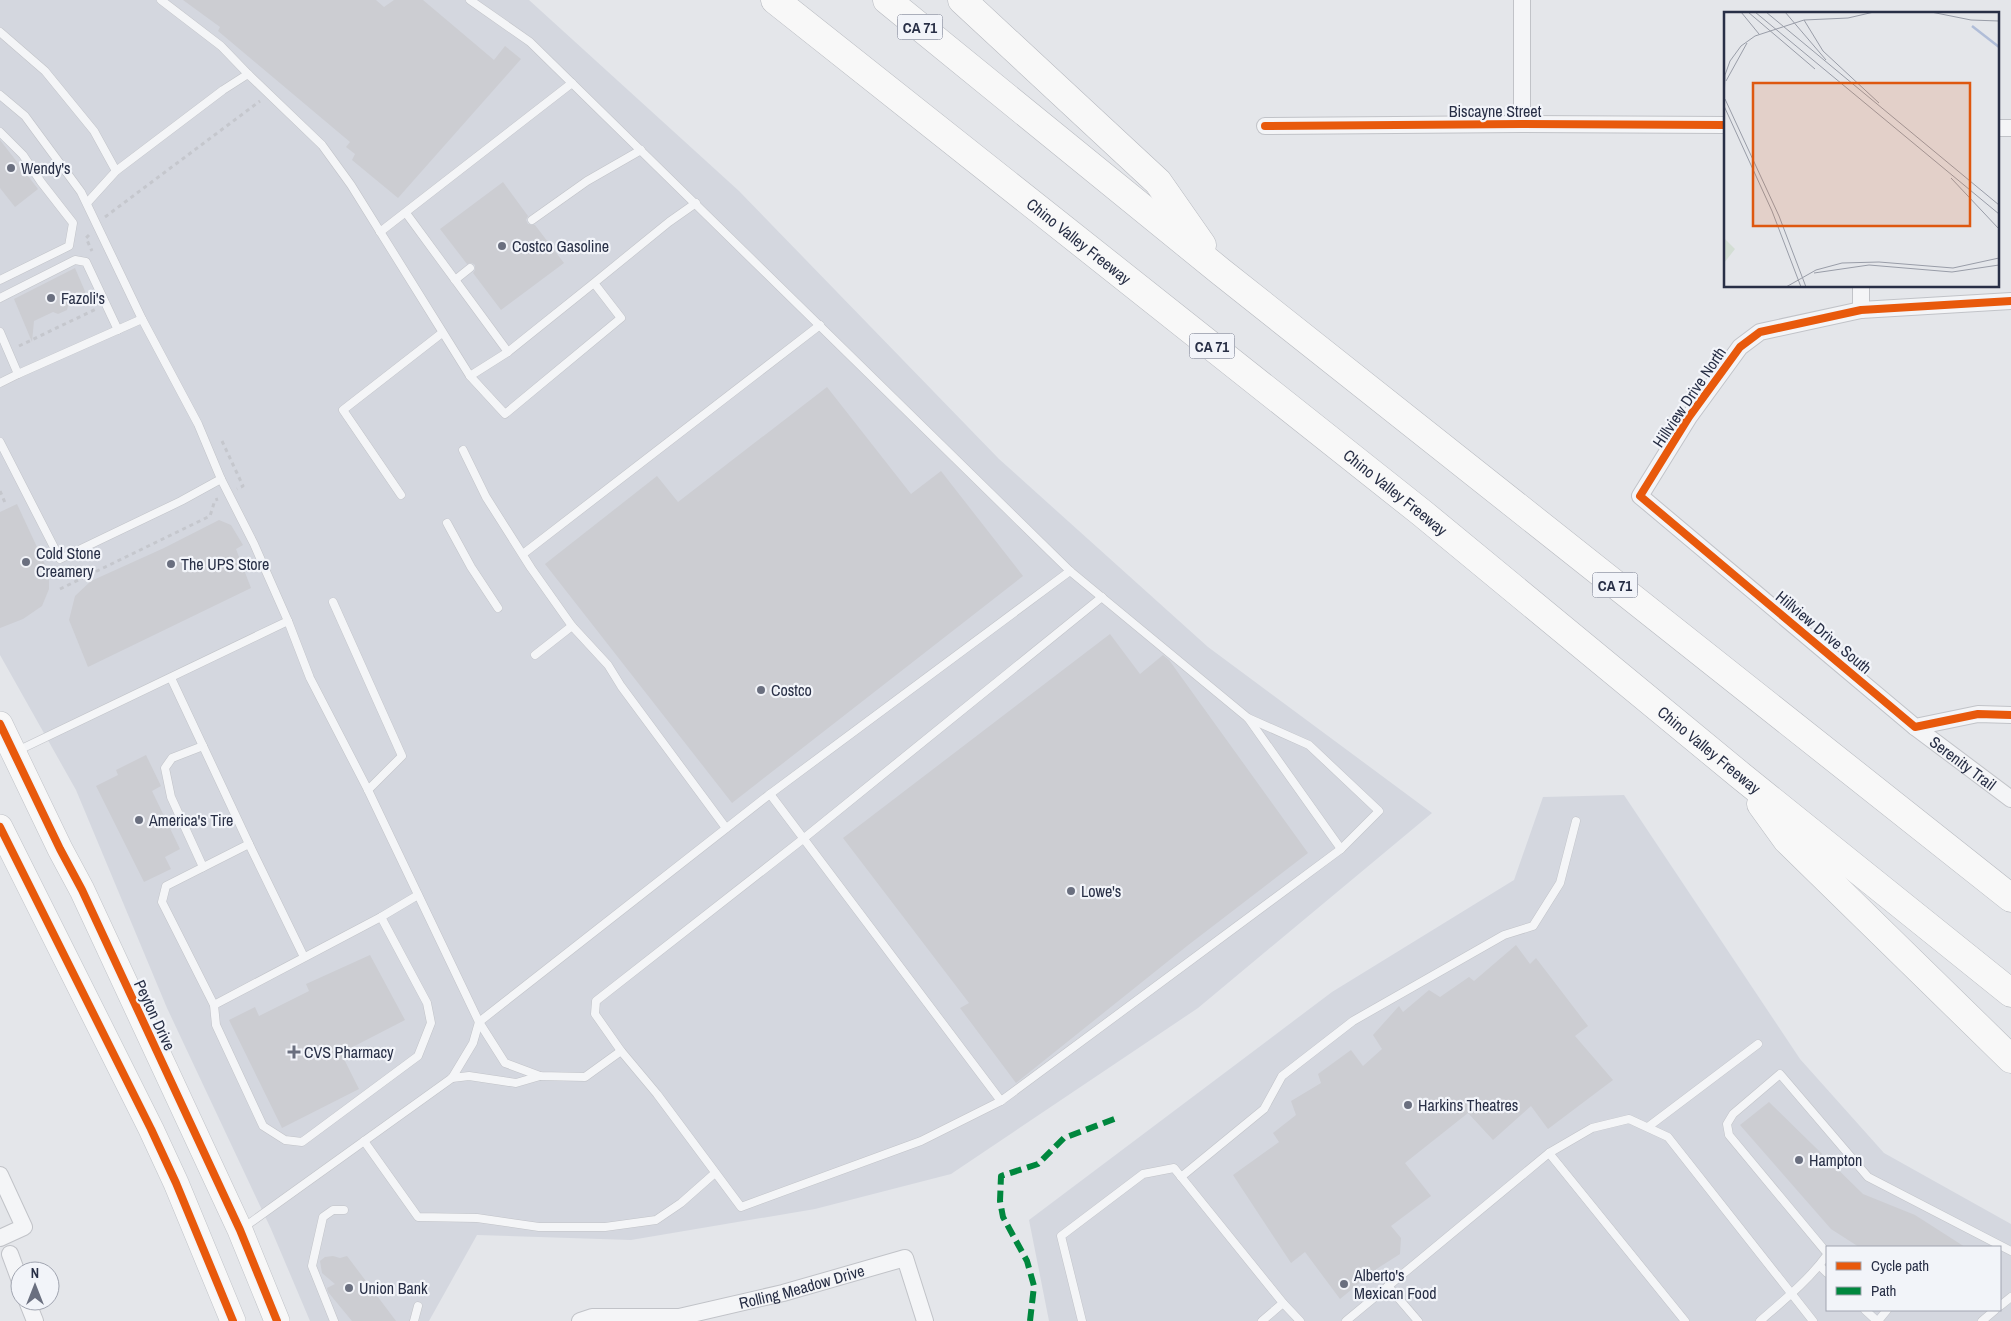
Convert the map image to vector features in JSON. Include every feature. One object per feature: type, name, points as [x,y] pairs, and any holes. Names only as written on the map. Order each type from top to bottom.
[{"type":"highway","points":[[767,0],[810,28]]},
{"type":"highway","name":"Chino Valley Freeway","points":[[775,0],[1422,513],[1741,776],[2011,993]]},
{"type":"highway","name":"CA 71","points":[[887,0],[1220,271],[2011,898]]},
{"type":"highway","points":[[962,0],[1158,182],[1220,271]]},
{"type":"highway","points":[[1741,776],[1786,840],[2011,1059]]},
{"type":"main road","name":"Peyton Drive","points":[[0,724],[7,756],[82,890],[240,1230],[277,1321]]},
{"type":"main road","points":[[0,827],[151,1129],[176,1183],[233,1321]]},
{"type":"street","points":[[1522,0],[1522,124]]},
{"type":"street","name":"Biscayne Street","points":[[1265,126],[1724,125]]},
{"type":"street","points":[[1998,128],[2011,128]]},
{"type":"street","points":[[1861,288],[1861,310]]},
{"type":"street","name":"Hillview Drive North","points":[[1640,496],[1690,417],[1740,347],[1760,332],[1861,310],[2011,301]]},
{"type":"street","name":"Hillview Drive South","points":[[1640,496],[1915,727]]},
{"type":"street","points":[[1915,727],[1978,714],[2011,714]]},
{"type":"street","name":"Serenity Trail","points":[[1915,727],[2011,799]]},
{"type":"street","points":[[0,1175],[24,1228],[0,1238]]},
{"type":"street","points":[[10,1254],[13,1261]]},
{"type":"street","name":"Rolling Meadow Drive","points":[[580,1321],[592,1317],[680,1319],[783,1293],[905,1258],[926,1321]]},
{"type":"lane","points":[[162,0],[221,46],[322,145],[351,185],[470,376],[504,414],[621,318],[594,283]]},
{"type":"lane","points":[[470,0],[530,42],[1070,571],[1248,718],[1341,848]]},
{"type":"lane","points":[[0,32],[45,71],[94,131],[116,171]]},
{"type":"lane","points":[[87,204],[116,171],[223,90],[248,74]]},
{"type":"lane","points":[[380,232],[572,83]]},
{"type":"lane","points":[[0,95],[25,116],[81,192],[142,319],[198,424],[221,479],[254,544],[288,621],[310,678],[368,790],[479,1022],[505,1063],[540,1076]]},
{"type":"lane","points":[[0,132],[23,155],[73,223],[69,246],[0,280]]},
{"type":"lane","points":[[532,220],[586,182],[641,150]]},
{"type":"lane","points":[[470,376],[508,352],[669,222],[696,203]]},
{"type":"lane","points":[[406,213],[508,352]]},
{"type":"lane","points":[[0,298],[74,260],[86,262],[118,330]]},
{"type":"lane","points":[[455,280],[470,268]]},
{"type":"lane","points":[[0,383],[142,319]]},
{"type":"lane","points":[[523,554],[820,325]]},
{"type":"lane","points":[[0,332],[2,343],[18,374]]},
{"type":"lane","points":[[401,495],[343,410],[442,333]]},
{"type":"lane","points":[[0,442],[60,559],[181,501],[221,479]]},
{"type":"lane","points":[[463,450],[486,497],[572,626],[608,664],[621,686],[726,828]]},
{"type":"lane","points":[[447,524],[471,567],[498,608]]},
{"type":"lane","points":[[240,1230],[452,1078],[473,1043],[479,1022],[770,794],[1070,571]]},
{"type":"lane","points":[[1102,597],[803,839],[596,1001],[595,1014],[621,1051],[658,1094],[741,1207],[921,1141],[1000,1101],[1341,848],[1379,811],[1309,745],[1248,718]]},
{"type":"lane","points":[[333,602],[402,756],[368,790]]},
{"type":"lane","points":[[7,756],[288,621]]},
{"type":"lane","points":[[535,655],[572,626]]},
{"type":"lane","points":[[171,678],[304,957]]},
{"type":"lane","points":[[203,746],[172,758],[165,768],[171,797],[203,867]]},
{"type":"lane","points":[[770,794],[1000,1101]]},
{"type":"lane","points":[[1181,1177],[1264,1109],[1282,1076],[1354,1021],[1504,935],[1532,926],[1560,883],[1576,821]]},
{"type":"lane","points":[[249,844],[166,886],[162,902],[214,1004],[216,1025],[262,1126],[285,1140],[302,1142],[418,1056],[431,1024],[427,1003],[381,917]]},
{"type":"lane","points":[[214,1004],[381,917],[418,895]]},
{"type":"lane","points":[[1648,1127],[1758,1044]]},
{"type":"lane","points":[[452,1078],[469,1076],[516,1083],[540,1076],[585,1077],[621,1051]]},
{"type":"lane","points":[[1826,1253],[1729,1135],[1727,1124],[1733,1114],[1780,1074],[1868,1177],[2011,1251]]},
{"type":"lane","points":[[1346,1321],[1549,1153],[1592,1128],[1629,1118],[1668,1137],[1813,1321]]},
{"type":"lane","points":[[364,1141],[418,1217],[477,1218],[539,1227],[605,1227],[656,1220],[681,1203],[715,1173]]},
{"type":"lane","points":[[1549,1153],[1685,1321]]},
{"type":"lane","points":[[1082,1321],[1061,1236],[1143,1174],[1174,1168],[1283,1303],[1300,1321]]},
{"type":"lane","points":[[334,1321],[312,1266],[323,1217],[333,1210],[344,1210]]},
{"type":"lane","points":[[1760,1321],[1792,1294],[1820,1266],[1826,1256]]},
{"type":"lane","points":[[1820,1266],[1826,1272]]},
{"type":"lane","points":[[1388,1286],[1418,1321]]},
{"type":"lane","points":[[2001,1305],[2011,1297]]},
{"type":"lane","points":[[1262,1321],[1283,1303]]},
{"type":"lane","points":[[414,1321],[418,1306]]},
{"type":"lane","points":[[1866,1311],[1877,1321],[1886,1311]]},
{"type":"lane","points":[[1982,1321],[1994,1311]]},
{"type":"path","points":[[94,255],[86,238],[107,215],[257,105],[267,92]]},
{"type":"path","points":[[8,352],[106,304]]},
{"type":"path","points":[[60,589],[210,516],[215,500],[244,486],[222,441]]},
{"type":"path","points":[[0,491],[6,504]]},
{"type":"shaded area","points":[[0,0],[529,0],[739,191],[999,459],[1208,647],[1432,813],[1198,1008],[951,1174],[815,1209],[631,1240],[477,1235],[429,1321],[310,1321],[271,1229],[167,1008],[76,790],[0,655]]},
{"type":"shaded area","points":[[1624,795],[1800,1059],[1884,1153],[2011,1224],[2011,1321],[1049,1321],[1029,1220],[1332,992],[1514,880],[1543,797]]},
{"type":"building","points":[[183,0],[376,0],[384,7],[394,0],[423,0],[494,60],[505,46],[521,59],[398,198],[352,160],[355,154],[346,147],[350,142],[218,31],[220,27]]},
{"type":"building","name":"Wendy's","points":[[0,140],[38,189],[15,207],[0,188]]},
{"type":"building","name":"Costco Gasoline","points":[[503,182],[528,216],[526,220],[528,224],[535,225],[564,263],[501,310],[473,273],[475,265],[472,263],[467,264],[440,229]]},
{"type":"building","name":"Fazoli's","points":[[75,268],[87,296],[68,306],[67,310],[58,314],[53,312],[34,321],[32,342],[14,299]]},
{"type":"building","name":"Costco","points":[[827,387],[911,494],[941,471],[1023,576],[732,803],[545,564],[657,476],[678,502]]},
{"type":"building","points":[[17,504],[49,573],[49,589],[42,606],[23,619],[0,628],[0,512]]},
{"type":"building","points":[[219,520],[231,525],[243,545],[236,549],[251,588],[88,667],[69,620],[75,596],[91,581],[164,548]]},
{"type":"building","name":"Lowe's","points":[[1110,634],[1140,674],[1163,655],[1169,660],[1308,853],[1187,946],[1016,1083],[960,1008],[969,1003],[843,838]]},
{"type":"building","name":"America's Tire","points":[[146,755],[161,786],[152,791],[180,849],[165,857],[171,869],[144,882],[96,786],[118,775],[116,770]]},
{"type":"building","name":"Harkins Theatres","points":[[1516,945],[1530,964],[1536,958],[1588,1026],[1575,1036],[1613,1080],[1548,1129],[1531,1106],[1493,1140],[1468,1113],[1405,1163],[1431,1196],[1391,1226],[1401,1238],[1400,1254],[1378,1268],[1340,1299],[1305,1252],[1291,1263],[1233,1175],[1279,1142],[1273,1133],[1296,1115],[1291,1101],[1321,1083],[1318,1074],[1351,1050],[1363,1066],[1382,1049],[1373,1035],[1399,1006],[1403,1012],[1429,990],[1440,997],[1469,977],[1474,981]]},
{"type":"building","name":"CVS Pharmacy","points":[[370,955],[405,1020],[341,1053],[359,1089],[282,1128],[229,1020],[255,1007],[259,1016],[309,991],[306,984]]},
{"type":"building","name":"Hampton","points":[[1769,1102],[1863,1194],[1915,1215],[1963,1246],[1857,1246],[1831,1229],[1740,1125]]},
{"type":"building","name":"Union Bank","points":[[333,1256],[340,1258],[347,1256],[396,1321],[352,1321],[328,1292],[327,1288],[335,1284],[322,1273],[320,1261],[325,1257]]},
{"type":"marked path","points":[[1030,1321],[1034,1286],[1027,1261],[1003,1217],[1000,1201],[1001,1176],[1038,1164],[1064,1138],[1117,1118]]},
{"type":"cycle path","points":[[1265,126],[1724,125]]},
{"type":"cycle path","points":[[2011,301],[1861,310],[1760,332],[1740,347],[1689,417],[1640,496],[1915,727],[1978,714],[2011,715]]},
{"type":"cycle path","points":[[0,724],[60,849],[82,890],[240,1230],[277,1321]]},
{"type":"cycle path","points":[[0,827],[151,1129],[176,1183],[233,1321]]},
{"type":"place","name":"Wendy's","points":[[11,168]]},
{"type":"place","name":"Costco Gasoline","points":[[502,246]]},
{"type":"place","name":"Fazoli's","points":[[51,298]]},
{"type":"place","name":"Cold Stone Creamery","points":[[26,562]]},
{"type":"place","name":"The UPS Store","points":[[171,564]]},
{"type":"place","name":"Costco","points":[[761,690]]},
{"type":"place","name":"America's Tire","points":[[139,820]]},
{"type":"place","name":"Lowe's","points":[[1071,891]]},
{"type":"place","name":"CVS Pharmacy","points":[[294,1052]]},
{"type":"place","name":"Harkins Theatres","points":[[1408,1105]]},
{"type":"place","name":"Hampton","points":[[1799,1160]]},
{"type":"place","name":"Alberto's Mexican Food","points":[[1344,1284]]},
{"type":"place","name":"Union Bank","points":[[349,1288]]}]
